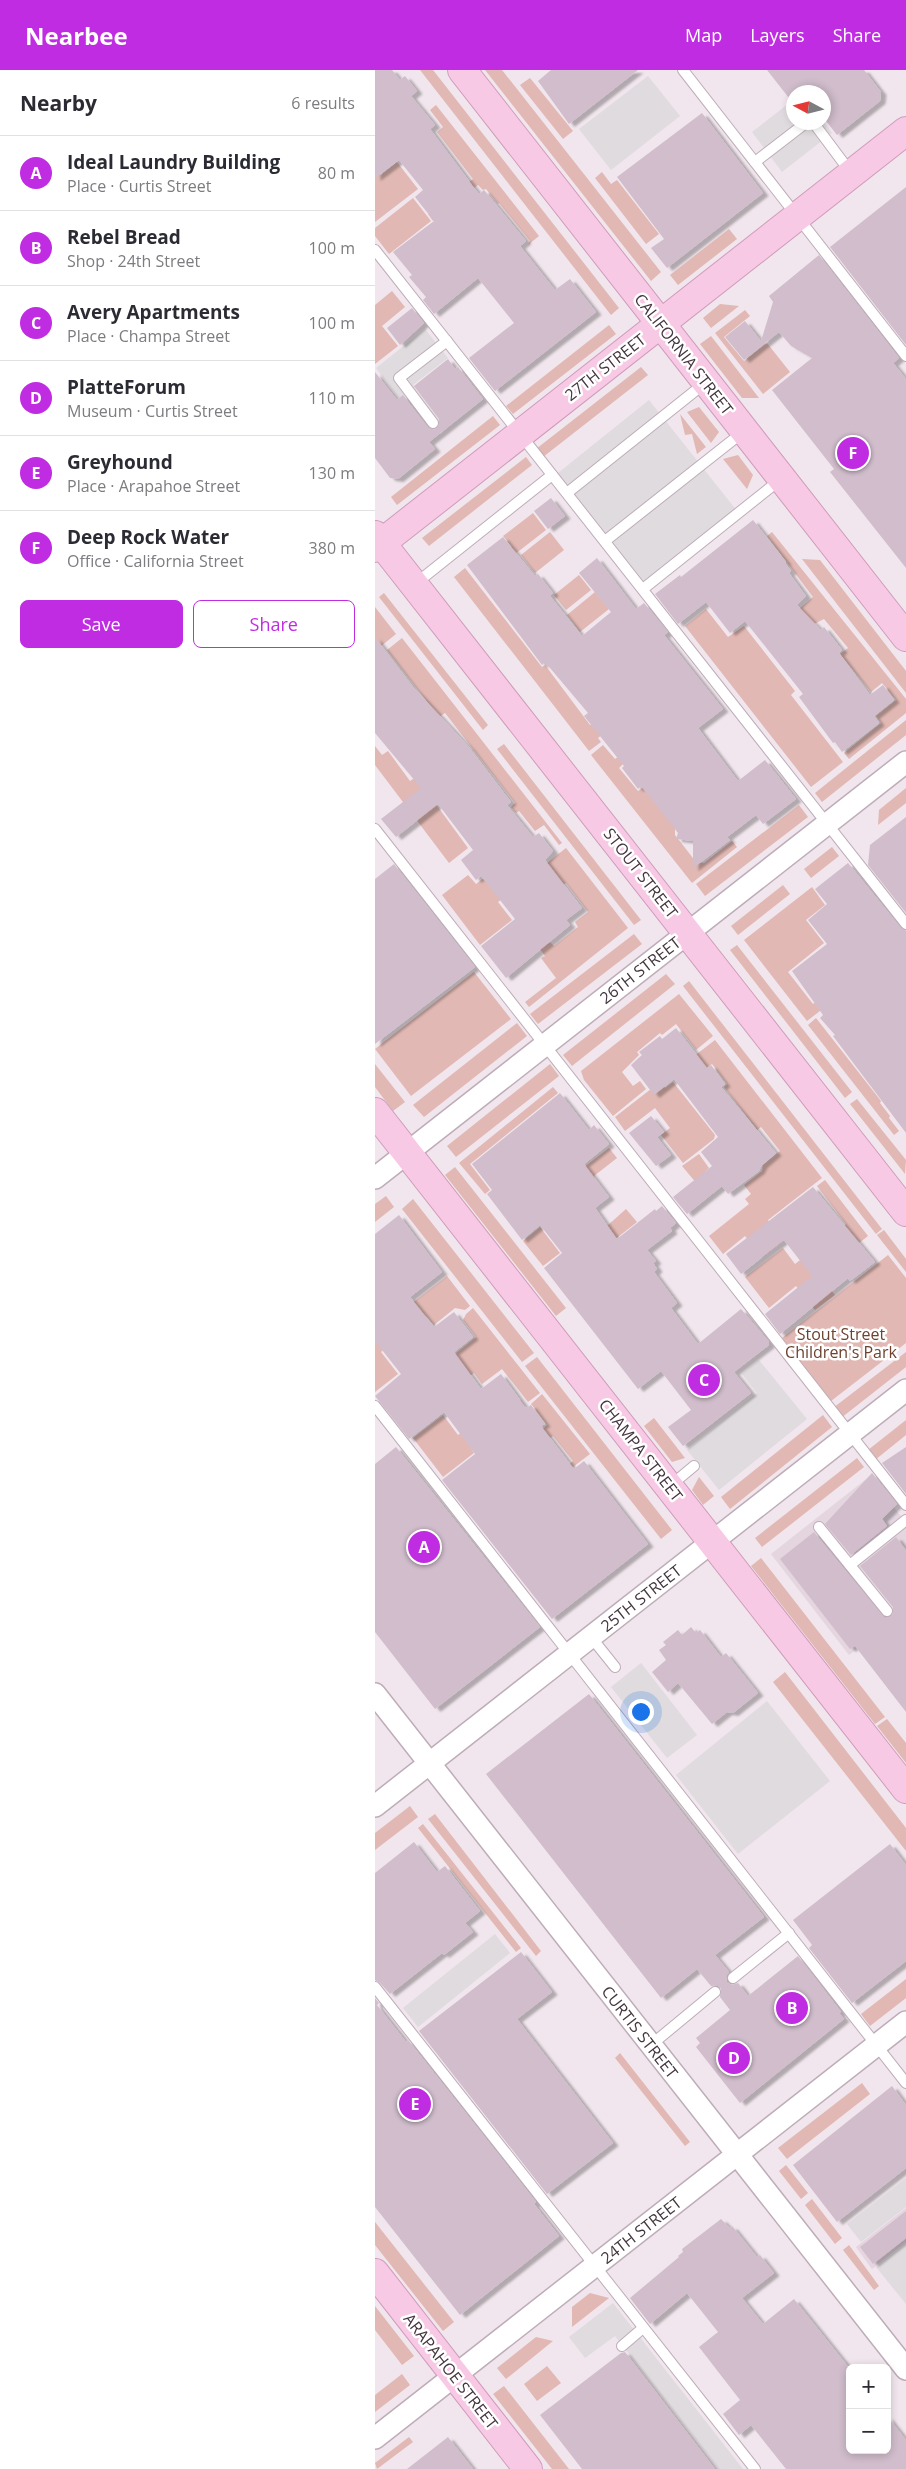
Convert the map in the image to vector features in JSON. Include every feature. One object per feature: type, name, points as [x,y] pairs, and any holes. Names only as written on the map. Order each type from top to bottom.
[{"type":"main road","name":"CALIFORNIA STREET","points":[[462,70],[906,637]]},
{"type":"main road","name":"27TH STREET","points":[[377,542],[520,434],[906,131]]},
{"type":"main road","name":"STOUT STREET","points":[[377,542],[414,585],[906,1212]]},
{"type":"main road","name":"CHAMPA STREET","points":[[375,1112],[906,1789]]},
{"type":"main road","name":"ARAPAHOE STREET","points":[[375,2273],[528,2469]]},
{"type":"street","name":"26TH STREET","points":[[375,1178],[906,762]]},
{"type":"street","name":"25TH STREET","points":[[375,1806],[906,1390]]},
{"type":"street","name":"CURTIS STREET","points":[[375,1694],[906,2369]]},
{"type":"street","name":"24TH STREET","points":[[375,2438],[906,2022]]},
{"type":"lane","points":[[683,70],[906,356]]},
{"type":"lane","points":[[755,162],[797,130]]},
{"type":"lane","points":[[819,130],[852,174]]},
{"type":"lane","points":[[375,250],[906,924]]},
{"type":"lane","points":[[433,423],[399,378],[447,341]]},
{"type":"lane","points":[[567,493],[706,382]]},
{"type":"lane","points":[[605,541],[744,431]]},
{"type":"lane","points":[[414,585],[552,475]]},
{"type":"lane","points":[[643,589],[781,478]]},
{"type":"lane","points":[[375,829],[906,1505]]},
{"type":"lane","points":[[375,1406],[906,2083]]},
{"type":"lane","points":[[669,1487],[694,1466]]},
{"type":"lane","points":[[850,1565],[906,1520]]},
{"type":"lane","points":[[819,1527],[887,1611]]},
{"type":"lane","points":[[591,1637],[615,1667]]},
{"type":"lane","points":[[733,1978],[789,1933]]},
{"type":"lane","points":[[375,1987],[755,2469]]},
{"type":"lane","points":[[651,2045],[715,1992]]},
{"type":"lane","points":[[622,2346],[643,2328]]},
{"type":"shaded area","points":[[648,76],[680,116],[611,170],[579,129]]},
{"type":"shaded area","points":[[786,105],[786,130],[830,130],[832,133],[782,172],[752,132]]},
{"type":"shaded area","points":[[425,329],[448,358],[413,385],[444,426],[429,438],[376,368]]},
{"type":"shaded area","points":[[649,400],[741,516],[650,589],[558,473]]},
{"type":"shaded area","points":[[759,1360],[807,1419],[719,1490],[687,1450],[757,1393],[742,1374]]},
{"type":"shaded area","points":[[870,1476],[906,1523],[906,1610],[849,1655],[771,1554]]},
{"type":"shaded area","points":[[641,1663],[697,1735],[667,1758],[611,1687]]},
{"type":"shaded area","points":[[767,1701],[830,1781],[738,1854],[676,1775]]},
{"type":"shaded area","points":[[495,1934],[510,1953],[418,2027],[403,2008]]},
{"type":"shaded area","points":[[906,2178],[906,2207],[861,2242],[847,2224]]},
{"type":"shaded area","points":[[906,2208],[906,2242],[872,2269],[856,2247]]},
{"type":"shaded area","points":[[906,2243],[906,2304],[876,2267]]},
{"type":"shaded area","points":[[613,2303],[743,2469],[719,2469],[615,2336],[585,2358],[569,2337]]},
{"type":"green space","points":[[420,70],[433,70],[619,308],[611,315]]},
{"type":"green space","points":[[485,70],[502,70],[661,272],[651,281]]},
{"type":"green space","points":[[530,78],[573,131],[563,139],[520,85]]},
{"type":"green space","points":[[436,105],[539,236],[528,245],[530,241],[499,203],[486,189],[483,190],[478,185],[433,221],[428,214],[473,179],[437,132],[443,127],[430,110]]},
{"type":"green space","points":[[397,162],[418,189],[375,222],[375,168],[381,175]]},
{"type":"green space","points":[[602,172],[611,184],[617,180],[659,234],[646,244],[595,178]]},
{"type":"green space","points":[[413,198],[431,221],[389,254],[375,236],[375,228]]},
{"type":"green space","points":[[729,229],[737,239],[678,285],[670,275]]},
{"type":"green space","points":[[392,291],[405,307],[382,326],[398,346],[375,364],[375,305]]},
{"type":"green space","points":[[720,304],[739,306],[711,328],[703,318]]},
{"type":"green space","points":[[745,310],[750,316],[724,337],[744,361],[767,343],[790,372],[763,394],[715,333]]},
{"type":"green space","points":[[609,325],[616,334],[513,414],[506,406]]},
{"type":"green space","points":[[711,336],[759,398],[742,398],[700,344]]},
{"type":"green space","points":[[641,367],[648,375],[543,457],[536,449]]},
{"type":"green space","points":[[699,407],[719,432],[711,443],[687,412]]},
{"type":"green space","points":[[680,414],[706,447],[697,454],[692,434],[685,435]]},
{"type":"green space","points":[[493,416],[500,425],[397,505],[391,497]]},
{"type":"green space","points":[[738,455],[753,475],[747,489],[723,459]]},
{"type":"green space","points":[[526,457],[532,465],[429,546],[422,538]]},
{"type":"green space","points":[[533,513],[546,530],[506,561],[501,554],[511,546],[503,536]]},
{"type":"green space","points":[[550,532],[564,550],[535,573],[521,555]]},
{"type":"green space","points":[[772,532],[906,699],[906,713],[849,759],[844,753],[881,723],[876,716],[896,700],[882,683],[871,692],[840,654],[848,648],[824,619],[812,625],[799,609],[813,597],[767,536]]},
{"type":"green space","points":[[802,559],[820,560],[906,671],[906,693]]},
{"type":"green space","points":[[465,568],[542,667],[545,665],[590,725],[595,723],[603,734],[598,738],[601,742],[589,751],[454,577]]},
{"type":"green space","points":[[579,575],[591,590],[566,610],[554,595]]},
{"type":"green space","points":[[595,592],[609,609],[580,632],[567,615]]},
{"type":"green space","points":[[384,593],[488,725],[483,730],[379,597]]},
{"type":"green space","points":[[375,607],[396,634],[375,651]]},
{"type":"green space","points":[[706,609],[728,637],[744,626],[795,691],[791,695],[843,762],[811,787],[685,626]]},
{"type":"green space","points":[[402,638],[562,843],[559,845],[544,825],[535,831],[519,811],[516,813],[511,807],[515,803],[445,713],[439,717],[387,650]]},
{"type":"green space","points":[[906,720],[906,735],[822,802],[815,793]]},
{"type":"green space","points":[[504,744],[641,920],[634,925],[497,749]]},
{"type":"green space","points":[[603,745],[615,759],[619,756],[624,763],[619,768],[638,791],[645,786],[675,824],[675,835],[696,862],[704,863],[732,841],[737,847],[692,883],[591,755]]},
{"type":"green space","points":[[375,746],[382,755],[388,751],[410,781],[416,777],[468,848],[449,863],[375,765]]},
{"type":"green space","points":[[906,788],[906,803],[878,825],[879,810]]},
{"type":"green space","points":[[799,805],[808,817],[705,896],[696,884]]},
{"type":"green space","points":[[832,847],[839,856],[811,878],[804,869]]},
{"type":"green space","points":[[566,848],[628,928],[529,1007],[525,1002],[556,978],[541,958],[545,956],[540,949],[550,942],[554,946],[578,927],[575,922],[588,912],[566,883],[550,896],[519,885]]},
{"type":"green space","points":[[501,865],[518,887],[498,902],[512,920],[480,945],[442,895],[468,875],[476,884]]},
{"type":"green space","points":[[783,885],[790,894],[738,935],[731,926]]},
{"type":"green space","points":[[812,887],[825,905],[806,920],[824,943],[788,972],[813,1004],[829,991],[838,997],[807,1021],[744,940]]},
{"type":"green space","points":[[634,934],[642,944],[538,1024],[530,1014]]},
{"type":"green space","points":[[737,945],[852,1092],[845,1098],[730,950]]},
{"type":"green space","points":[[474,972],[511,1019],[411,1096],[375,1049]]},
{"type":"green space","points":[[666,974],[675,984],[572,1066],[563,1055]]},
{"type":"green space","points":[[689,981],[882,1229],[876,1234],[683,986]]},
{"type":"green space","points":[[679,994],[713,1036],[696,1050],[676,1024],[662,1035],[660,1033],[637,1052],[639,1055],[622,1072],[633,1086],[640,1081],[646,1089],[613,1116],[584,1080],[581,1071]]},
{"type":"green space","points":[[816,1018],[881,1101],[880,1103],[890,1116],[889,1118],[899,1131],[894,1135],[808,1025]]},
{"type":"green space","points":[[517,1023],[527,1036],[424,1117],[413,1105]]},
{"type":"green space","points":[[715,1040],[822,1178],[768,1220],[783,1241],[762,1258],[745,1236],[723,1254],[709,1236],[749,1204],[745,1199],[751,1194],[744,1185],[762,1171],[763,1165],[780,1151],[761,1127],[757,1130],[724,1087],[727,1084],[712,1064],[681,1087],[684,1064]]},
{"type":"green space","points":[[375,1064],[405,1102],[393,1111],[375,1087]]},
{"type":"green space","points":[[550,1064],[559,1076],[456,1157],[447,1146]]},
{"type":"green space","points":[[660,1082],[665,1088],[673,1082],[715,1135],[714,1139],[683,1163],[661,1135],[670,1128],[655,1108],[625,1131],[615,1117]]},
{"type":"green space","points":[[553,1087],[558,1093],[470,1164],[490,1190],[485,1194],[459,1163]]},
{"type":"green space","points":[[857,1099],[906,1160],[905,1174],[850,1104]]},
{"type":"green space","points":[[609,1148],[617,1158],[594,1176],[595,1178],[557,1188]]},
{"type":"green space","points":[[699,1154],[709,1168],[702,1175],[714,1192],[708,1197],[682,1166]]},
{"type":"green space","points":[[455,1167],[566,1308],[556,1316],[445,1175]]},
{"type":"green space","points":[[825,1180],[868,1236],[819,1275],[835,1295],[815,1310],[796,1286],[769,1308],[745,1277],[783,1248],[795,1264],[846,1224],[817,1186]]},
{"type":"green space","points":[[386,1196],[394,1207],[375,1222],[375,1204]]},
{"type":"green space","points":[[413,1199],[534,1353],[522,1362],[402,1209]]},
{"type":"green space","points":[[626,1209],[637,1222],[604,1248],[598,1234]]},
{"type":"green space","points":[[540,1227],[560,1253],[543,1266],[523,1241]]},
{"type":"green space","points":[[884,1230],[906,1259],[906,1272],[877,1235]]},
{"type":"green space","name":"Stout Street Children's Park","points":[[888,1255],[906,1278],[906,1343],[831,1401],[782,1338]]},
{"type":"green space","points":[[447,1276],[470,1306],[465,1310],[455,1308],[434,1325],[426,1316],[381,1352],[398,1374],[375,1392],[375,1332]]},
{"type":"green space","points":[[473,1308],[540,1393],[528,1402],[502,1369],[482,1384],[474,1373],[455,1388],[441,1365],[476,1337],[463,1320],[466,1314]]},
{"type":"green space","points":[[906,1352],[906,1367],[841,1418],[833,1408]]},
{"type":"green space","points":[[537,1357],[672,1530],[661,1539],[525,1366]]},
{"type":"green space","points":[[542,1394],[590,1454],[565,1473],[562,1470],[573,1461],[553,1436],[467,1504],[460,1495],[547,1425],[531,1404]]},
{"type":"green space","points":[[521,1400],[525,1406],[471,1448],[474,1453],[443,1477],[413,1438],[443,1415],[458,1435],[475,1422],[481,1430]]},
{"type":"green space","points":[[823,1415],[832,1427],[730,1509],[721,1497]]},
{"type":"green space","points":[[654,1418],[685,1458],[672,1462],[644,1426]]},
{"type":"green space","points":[[906,1420],[906,1435],[875,1460],[868,1450]]},
{"type":"green space","points":[[857,1458],[864,1467],[762,1547],[755,1538]]},
{"type":"green space","points":[[699,1477],[714,1496],[703,1505],[692,1490]]},
{"type":"green space","points":[[761,1558],[885,1717],[875,1724],[751,1566]]},
{"type":"green space","points":[[785,1672],[906,1828],[906,1851],[773,1682]]},
{"type":"green space","points":[[887,1719],[906,1743],[906,1763],[877,1726]]},
{"type":"green space","points":[[410,1806],[418,1817],[375,1850],[375,1833]]},
{"type":"green space","points":[[435,1814],[541,1951],[536,1956],[428,1819]]},
{"type":"green space","points":[[423,1824],[521,1948],[516,1952],[418,1828]]},
{"type":"green space","points":[[906,1979],[906,1998],[870,2026],[861,2014]]},
{"type":"green space","points":[[620,2053],[690,2142],[685,2146],[615,2058]]},
{"type":"green space","points":[[862,2083],[870,2094],[787,2159],[778,2148]]},
{"type":"green space","points":[[786,2165],[808,2193],[801,2199],[779,2171]]},
{"type":"green space","points":[[812,2199],[842,2238],[835,2244],[805,2205]]},
{"type":"green space","points":[[375,2222],[454,2322],[443,2331],[375,2245]]},
{"type":"green space","points":[[849,2245],[879,2286],[874,2290],[843,2250]]},
{"type":"green space","points":[[590,2293],[609,2298],[572,2327],[572,2307]]},
{"type":"green space","points":[[375,2306],[414,2356],[402,2365],[375,2330]]},
{"type":"green space","points":[[536,2337],[553,2341],[506,2379],[497,2368]]},
{"type":"green space","points":[[547,2366],[561,2383],[537,2401],[524,2384]]},
{"type":"green space","points":[[402,2374],[410,2385],[375,2412],[375,2395]]},
{"type":"green space","points":[[504,2386],[569,2469],[552,2469],[493,2394]]},
{"type":"green space","points":[[409,2437],[413,2442],[377,2469],[375,2463]]},
{"type":"building","points":[[375,70],[392,70],[400,80],[405,76],[417,91],[411,96],[435,125],[430,129],[479,194],[484,190],[526,241],[520,246],[555,290],[570,279],[596,312],[495,391],[469,358],[514,323],[478,278],[434,314],[423,300],[426,297],[409,277],[412,275],[393,252],[434,221],[415,197],[423,190],[399,160],[375,178]]},
{"type":"building","points":[[551,70],[638,70],[569,124],[538,81]]},
{"type":"building","points":[[767,70],[864,70],[881,92],[880,101],[837,135],[831,127],[831,85],[786,85],[786,94]]},
{"type":"building","points":[[702,113],[763,193],[667,268],[651,248],[664,239],[617,177]]},
{"type":"building","points":[[906,187],[906,345],[830,247]]},
{"type":"building","points":[[819,255],[899,358],[893,363],[906,379],[906,568],[830,472],[834,469],[772,390],[812,358],[791,346],[779,332],[744,360],[725,337],[745,321],[761,341],[773,302],[769,296]]},
{"type":"building","points":[[412,308],[424,323],[400,345],[387,328]]},
{"type":"building","points":[[448,359],[455,369],[458,367],[483,399],[429,442],[435,449],[398,479],[390,478],[375,458],[375,372],[397,400],[403,395],[428,427],[434,430],[439,425],[439,419],[414,386]]},
{"type":"building","points":[[551,498],[565,516],[548,529],[534,511]]},
{"type":"building","points":[[753,520],[786,562],[791,571],[789,573],[806,596],[797,605],[821,630],[824,627],[842,650],[839,653],[870,695],[883,685],[894,700],[874,716],[879,723],[842,752],[835,742],[833,743],[799,697],[803,694],[745,621],[730,633],[706,602],[678,624],[655,594],[680,575],[681,577]]},
{"type":"building","points":[[503,537],[535,576],[538,574],[553,593],[550,596],[582,636],[611,612],[579,573],[597,558],[636,609],[644,603],[668,632],[664,635],[723,709],[698,728],[738,781],[765,760],[796,799],[763,824],[756,815],[727,837],[730,840],[693,868],[693,841],[676,839],[678,833],[641,786],[638,789],[622,768],[624,766],[584,716],[588,713],[545,662],[542,665],[467,565]]},
{"type":"building","points":[[375,637],[413,687],[469,747],[511,802],[507,805],[533,837],[539,833],[553,851],[545,860],[582,908],[566,920],[570,925],[506,978],[481,946],[515,919],[481,876],[476,880],[461,860],[473,850],[438,804],[396,837],[381,819],[421,788],[375,733]]},
{"type":"building","points":[[906,817],[906,913],[868,865],[870,845]]},
{"type":"building","points":[[848,863],[901,928],[906,931],[906,1133],[833,1036],[835,1035],[820,1018],[823,1015],[792,971],[827,944],[808,920],[827,904],[815,889]]},
{"type":"building","points":[[394,864],[475,967],[375,1044],[375,879]]},
{"type":"building","points":[[676,1028],[707,1068],[711,1065],[725,1084],[721,1087],[776,1153],[762,1165],[759,1171],[728,1194],[722,1186],[687,1214],[673,1197],[712,1166],[701,1152],[718,1137],[674,1079],[654,1095],[631,1065],[642,1055],[639,1052],[660,1036],[662,1039]]},
{"type":"building","points":[[560,1093],[589,1130],[594,1125],[609,1144],[584,1164],[609,1197],[595,1208],[617,1239],[655,1209],[656,1211],[662,1206],[676,1223],[670,1228],[672,1231],[647,1250],[656,1261],[653,1263],[657,1269],[654,1272],[677,1303],[671,1308],[698,1344],[741,1309],[769,1342],[769,1345],[734,1372],[751,1393],[683,1446],[668,1427],[691,1410],[661,1371],[638,1389],[544,1268],[562,1253],[540,1225],[522,1240],[487,1194],[492,1190],[472,1164]]},
{"type":"building","points":[[651,1116],[664,1132],[657,1137],[671,1155],[656,1166],[629,1133]]},
{"type":"building","points":[[813,1187],[875,1262],[850,1281],[848,1278],[780,1334],[765,1314],[812,1276],[784,1240],[741,1274],[726,1254]]},
{"type":"building","points":[[399,1215],[442,1272],[410,1297],[434,1327],[454,1312],[473,1337],[454,1352],[481,1389],[501,1374],[526,1408],[531,1405],[545,1424],[541,1426],[574,1469],[584,1461],[648,1544],[552,1619],[442,1480],[475,1454],[444,1412],[409,1439],[375,1396],[401,1374],[375,1341],[375,1234]]},
{"type":"building","points":[[396,1447],[540,1627],[435,1709],[375,1632],[375,1464]]},
{"type":"building","points":[[906,1447],[906,1494],[882,1463]]},
{"type":"building","points":[[872,1473],[897,1504],[882,1519],[887,1526],[851,1555],[825,1524]]},
{"type":"building","points":[[814,1532],[885,1618],[893,1614],[893,1607],[860,1566],[896,1537],[906,1550],[906,1712],[855,1646],[850,1649],[780,1559]]},
{"type":"building","points":[[691,1627],[696,1633],[700,1630],[721,1657],[726,1653],[758,1693],[733,1713],[727,1712],[712,1724],[678,1683],[668,1692],[652,1672],[666,1660],[659,1650],[666,1645],[663,1642],[678,1630],[682,1635]]},
{"type":"building","points":[[589,1694],[764,1917],[715,1955],[729,1972],[726,1976],[727,1982],[731,1985],[738,1983],[748,1996],[798,1956],[841,2012],[839,2013],[844,2019],[740,2103],[696,2047],[700,2043],[696,2038],[730,2010],[720,1997],[721,1988],[717,1985],[711,1986],[697,1969],[661,1998],[486,1774]]},
{"type":"building","points":[[414,1842],[437,1872],[445,1866],[480,1911],[465,1923],[473,1932],[444,1955],[442,1953],[390,1994],[375,1980],[375,1873]]},
{"type":"building","points":[[890,1844],[906,1865],[906,1961],[852,2003],[809,1948],[812,1945],[793,1920]]},
{"type":"building","points":[[521,1952],[552,1992],[517,2019],[613,2143],[547,2194],[419,2031]]},
{"type":"building","points":[[375,1998],[379,2003],[377,2005],[406,2042],[408,2040],[536,2202],[534,2204],[559,2236],[460,2315],[375,2207]]},
{"type":"building","points":[[892,2086],[906,2105],[906,2168],[837,2222],[793,2165]]},
{"type":"building","points":[[906,2211],[906,2238],[873,2264],[860,2247]]},
{"type":"building","points":[[721,2219],[730,2228],[732,2226],[757,2257],[760,2255],[774,2273],[742,2298],[763,2324],[794,2299],[846,2364],[846,2454],[891,2454],[891,2421],[906,2440],[906,2469],[786,2469],[751,2425],[739,2435],[723,2414],[740,2400],[699,2347],[718,2332],[687,2293],[650,2324],[630,2298],[679,2257],[683,2252],[682,2249]]},
{"type":"building","points":[[625,2352],[715,2469],[582,2469],[540,2415],[621,2353]]},
{"type":"building","points":[[448,2437],[473,2469],[407,2469]]},
{"type":"place","name":"Deep Rock Water","points":[[853,453]]},
{"type":"place","name":"Avery Apartments","points":[[704,1380]]},
{"type":"place","name":"Ideal Laundry Building","points":[[424,1547]]},
{"type":"place","name":"Rebel Bread","points":[[792,2008]]},
{"type":"place","name":"PlatteForum","points":[[734,2058]]},
{"type":"place","name":"Greyhound","points":[[415,2104]]}]
